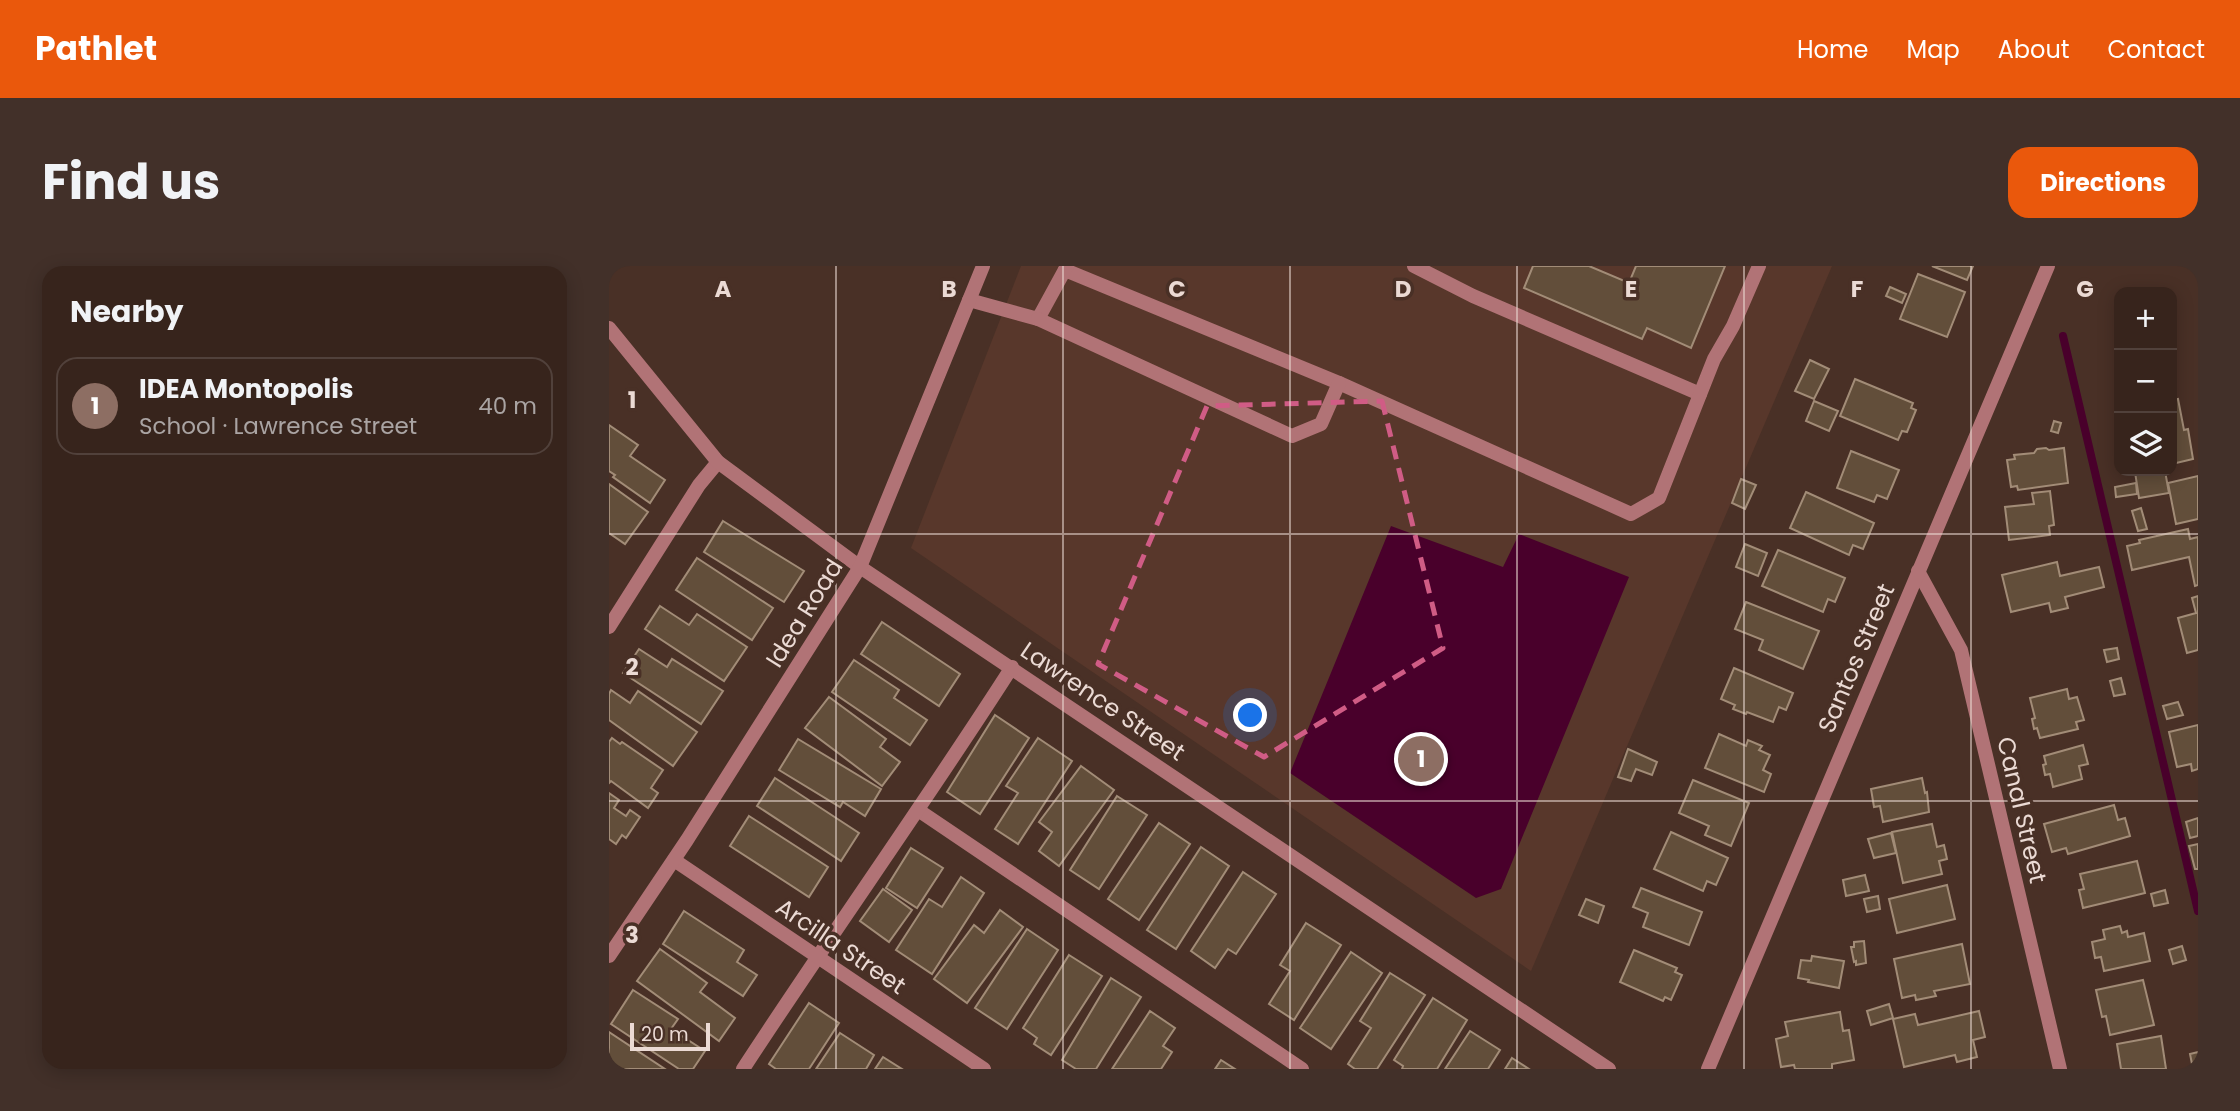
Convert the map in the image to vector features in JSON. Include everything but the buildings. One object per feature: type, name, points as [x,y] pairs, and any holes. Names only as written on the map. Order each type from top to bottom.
[{"type":"street","name":"Idea Road","points":[[609,956],[674,860],[860,568],[983,266]]},
{"type":"street","points":[[1414,266],[1473,296],[1700,394]]},
{"type":"street","points":[[1038,319],[1066,268],[1339,383],[1631,514],[1659,498],[1700,394],[1759,266]]},
{"type":"street","name":"Santos Street","points":[[1708,1069],[2048,266]]},
{"type":"street","points":[[969,300],[1038,319],[1291,436],[1321,424],[1339,383]]},
{"type":"street","name":"Lawrence Street","points":[[609,328],[718,462],[860,568],[1012,667],[1609,1069]]},
{"type":"street","points":[[609,627],[699,485],[718,462]]},
{"type":"street","name":"Canal Street","points":[[1918,570],[1961,650],[2060,1069]]},
{"type":"street","points":[[743,1069],[1012,667]]},
{"type":"street","points":[[918,810],[1302,1069]]},
{"type":"street","name":"Arcilla Street","points":[[674,860],[815,958],[984,1069]]},
{"type":"highlighted area","points":[[1382,401],[1443,648],[1264,757],[1098,664],[1207,406]]},
{"type":"shaded area","points":[[1021,266],[1832,266],[1531,971],[911,548]]},
{"type":"shaded area","points":[[1391,526],[1503,567],[1519,534],[1629,577],[1501,889],[1476,898],[1290,773]]},
{"type":"waterway","points":[[2063,336],[2198,911]]},
{"type":"place","name":"IDEA Montopolis","points":[[1421,759]]}]
